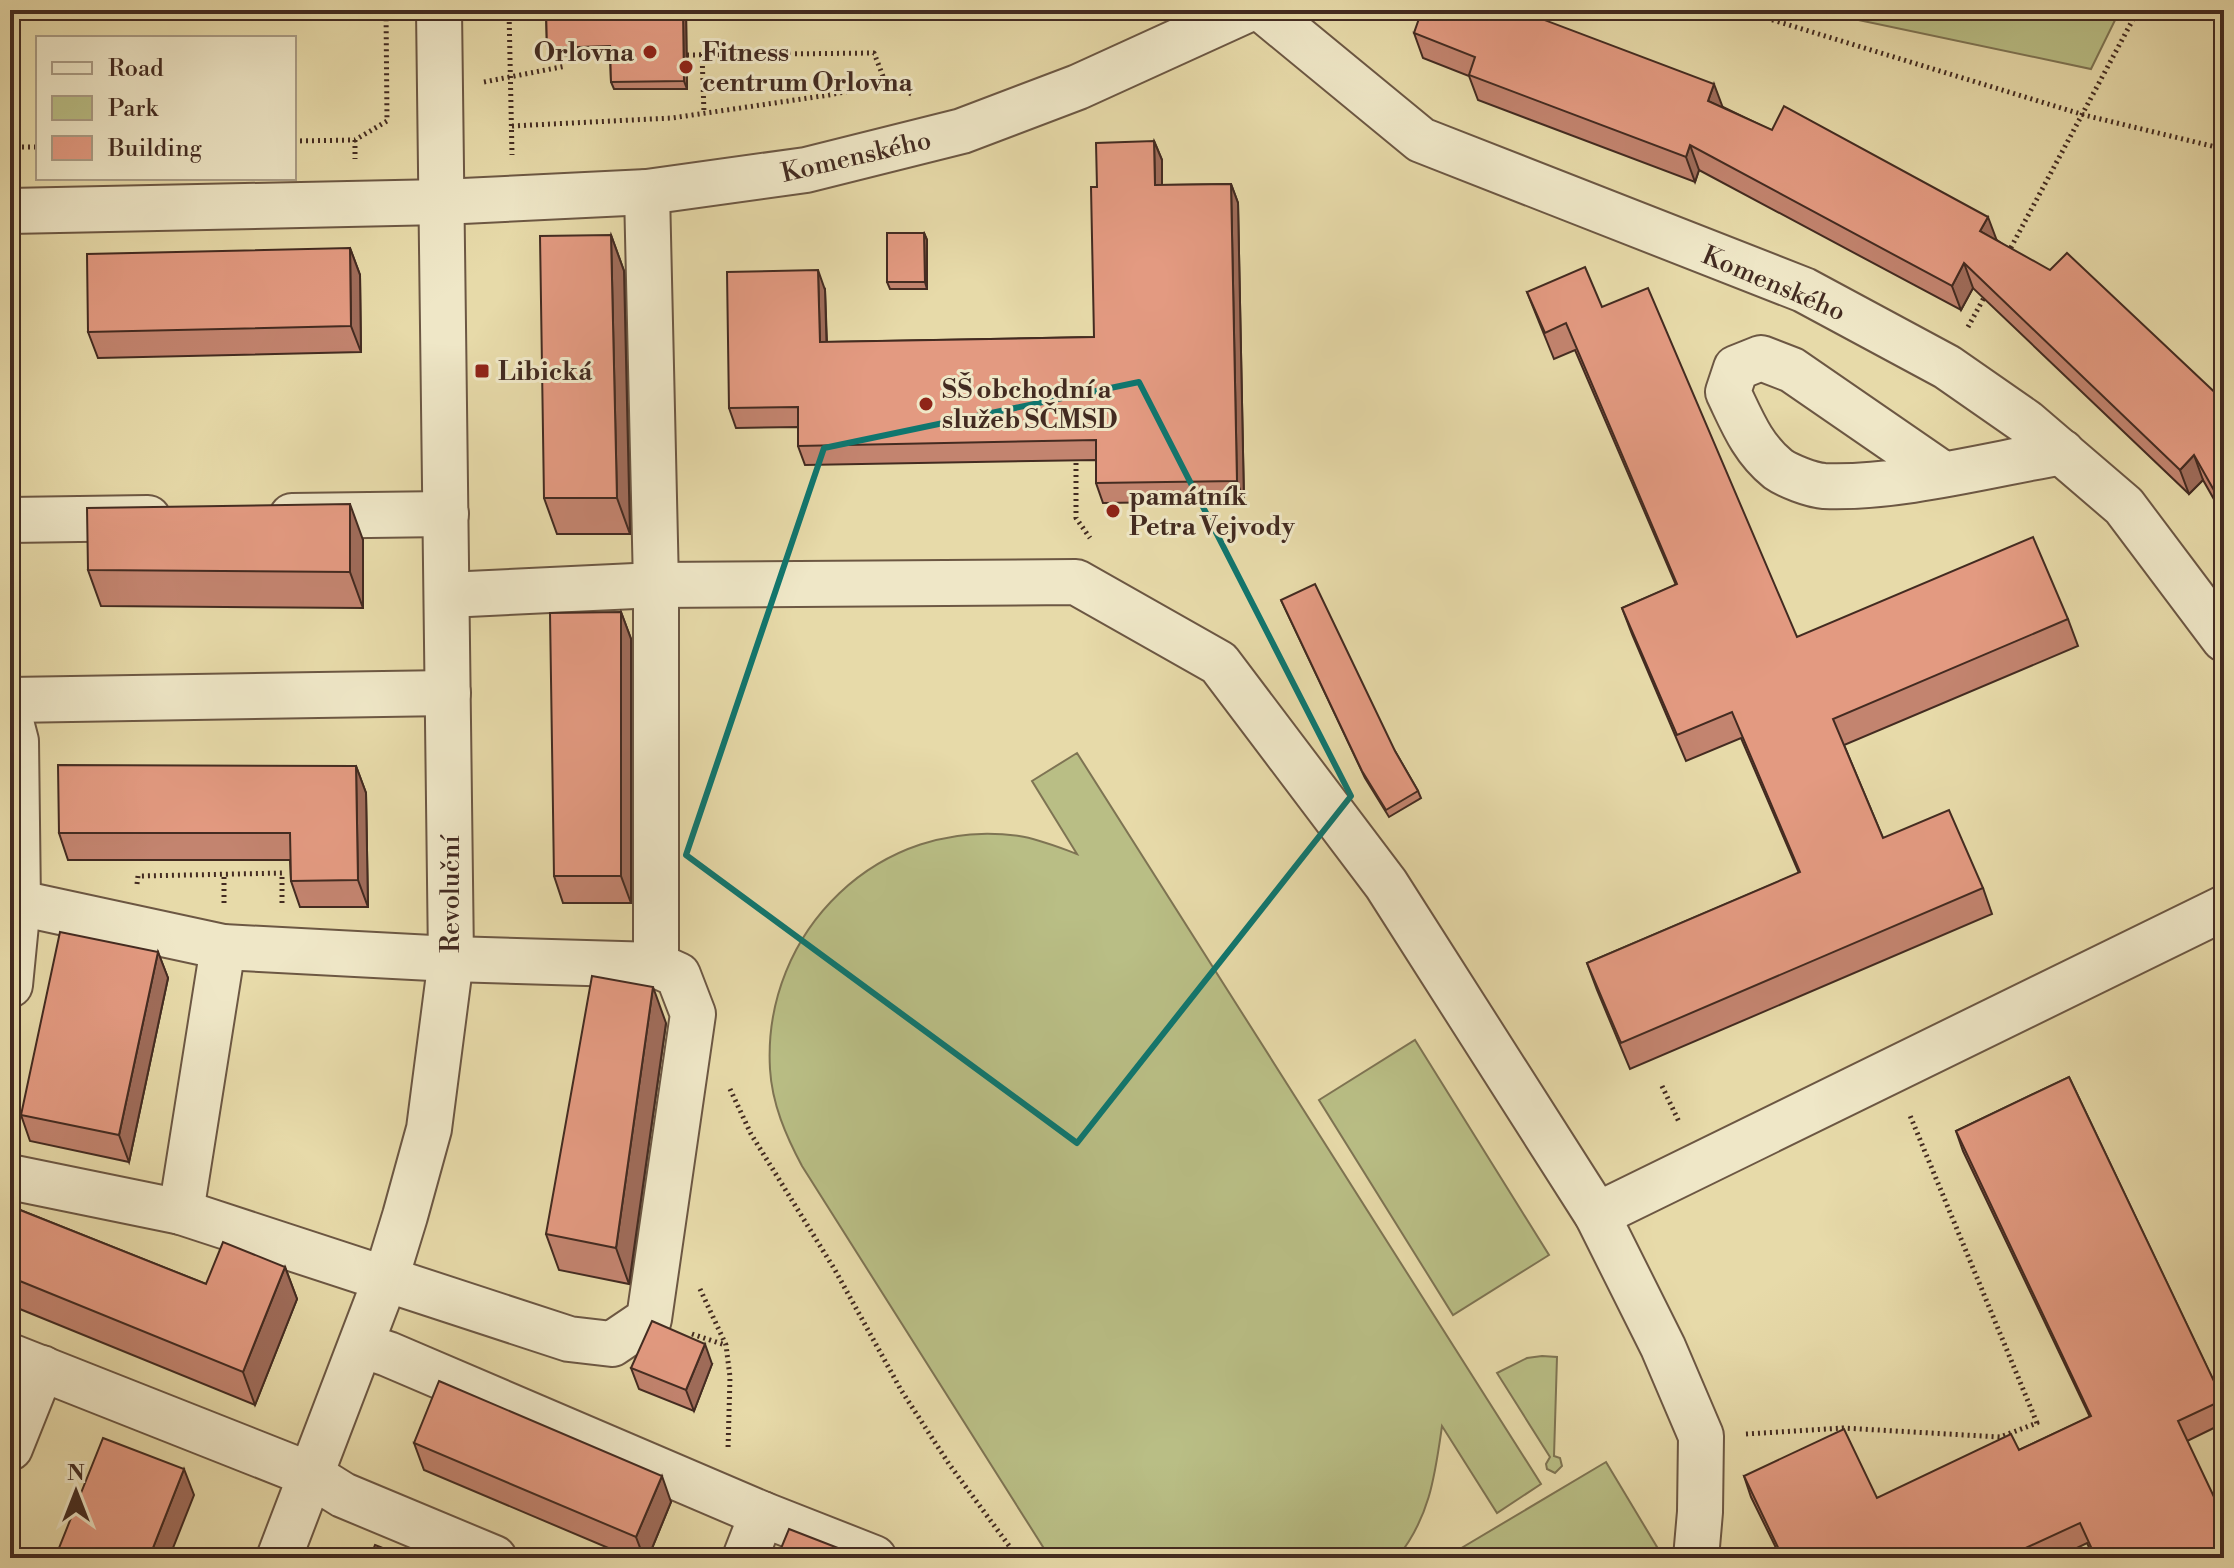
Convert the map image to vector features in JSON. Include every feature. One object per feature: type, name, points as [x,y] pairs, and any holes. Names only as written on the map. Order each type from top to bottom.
[{"type":"street","points":[[439,10],[442,202]]},
{"type":"street","name":"Komenského","points":[[10,211],[442,202],[647,192],[806,170],[962,131],[1078,87],[1247,10]]},
{"type":"street","name":"Komenského","points":[[1263,10],[1421,140],[1804,290],[1947,367],[2026,422],[2124,506],[2224,639]]},
{"type":"street","points":[[647,192],[656,585],[656,965]]},
{"type":"street","name":"Revoluční","points":[[279,1558],[386,1278],[429,1129],[451,959],[442,202]]},
{"type":"street","points":[[1943,474],[2062,452]]},
{"type":"street","points":[[256,516],[446,514]]},
{"type":"street","points":[[10,520],[195,517]]},
{"type":"street","points":[[447,595],[656,585],[1076,582],[1219,663],[1386,884],[1597,1215],[1663,1347],[1701,1436],[1696,1558]]},
{"type":"street","points":[[10,700],[448,693]]},
{"type":"street","points":[[10,718],[16,741],[10,985]]},
{"type":"street","points":[[10,1177],[181,1212],[569,1339],[612,1344],[649,1319],[693,1014],[678,975],[656,965],[282,952],[223,947],[14,903]]},
{"type":"street","points":[[1597,1215],[2224,908]]},
{"type":"street","points":[[181,1212],[223,947]]},
{"type":"street","points":[[361,1345],[874,1558]]},
{"type":"street","points":[[10,1448],[26,1362],[311,1475],[343,1495],[494,1558]]},
{"type":"street","points":[[744,1506],[745,1558]]},
{"type":"path","points":[[296,141],[355,140],[387,121],[386,10]]},
{"type":"path","points":[[509,10],[512,126],[672,118],[886,84],[874,53],[687,55]]},
{"type":"path","points":[[1713,10],[1763,17],[2084,115],[2224,149]]},
{"type":"path","points":[[2008,254],[2138,10]]},
{"type":"path","points":[[702,54],[704,113]]},
{"type":"path","points":[[511,77],[566,66]]},
{"type":"path","points":[[10,147],[36,147]]},
{"type":"path","points":[[1983,300],[1988,289]]},
{"type":"path","points":[[1076,443],[1076,518],[1097,548]]},
{"type":"path","points":[[224,876],[282,873],[282,952]]},
{"type":"path","points":[[688,1047],[719,1067],[751,1134],[835,1270],[901,1390],[949,1464],[1018,1558]]},
{"type":"path","points":[[1701,1436],[1843,1428],[2000,1437],[2037,1423],[1900,1089],[1900,1067]]},
{"type":"path","points":[[726,1345],[730,1377],[730,1426],[744,1506]]},
{"type":"highlighted area","points":[[1139,382],[1351,796],[1077,1143],[686,855],[824,448]]},
{"type":"green space","points":[[1811,10],[2120,10],[2091,69]]},
{"type":"green space","points":[[1077,753],[1541,1484],[1497,1513],[1442,1426],[1424,1511],[1397,1558],[1050,1558],[802,1166],[781,1119],[770,1069],[773,1019],[786,972],[809,929],[839,893],[877,865],[920,845],[968,835],[1019,836],[1077,854],[1032,781]]},
{"type":"green space","points":[[1415,1040],[1549,1255],[1453,1315],[1319,1100]]},
{"type":"green space","points":[[1557,1357],[1554,1456],[1560,1458],[1562,1466],[1555,1473],[1547,1469],[1550,1457],[1497,1373],[1527,1358]]},
{"type":"green space","points":[[1606,1462],[1657,1547],[1639,1558],[1456,1558],[1453,1553]]},
{"type":"building","name":"Orlovna","points":[[546,10],[683,10],[684,81],[611,82],[610,46],[547,48]]},
{"type":"building","points":[[1422,10],[1470,10],[1490,17],[1493,10],[1518,10],[1714,84],[1708,101],[1772,130],[1784,106],[1988,217],[1980,231],[2050,270],[2067,253],[2224,401],[2224,508],[2194,455],[2180,470],[1964,263],[1952,286],[1690,145],[1686,157],[1469,75],[1475,57],[1414,33]]},
{"type":"building","points":[[1154,141],[1155,185],[1231,184],[1237,481],[1096,483],[1096,440],[798,446],[798,407],[729,408],[727,272],[818,270],[820,342],[1094,337],[1091,187],[1097,187],[1096,143]]},
{"type":"building","points":[[887,233],[924,233],[925,282],[887,282]]},
{"type":"building","points":[[611,235],[617,498],[544,498],[540,236]]},
{"type":"building","points":[[350,248],[351,326],[88,332],[87,254]]},
{"type":"building","points":[[1585,267],[1602,307],[1648,288],[1797,637],[2033,537],[2068,619],[1833,719],[1883,838],[1949,810],[1983,888],[1621,1043],[1587,963],[1800,872],[1732,712],[1677,735],[1622,608],[1677,584],[1566,323],[1545,333],[1527,292]]},
{"type":"building","points":[[350,504],[350,572],[88,570],[87,508]]},
{"type":"building","points":[[1315,584],[1395,751],[1418,791],[1386,810],[1362,771],[1281,600]]},
{"type":"building","points":[[621,612],[621,876],[554,876],[550,613]]},
{"type":"building","points":[[58,765],[356,766],[358,880],[291,881],[290,833],[59,833]]},
{"type":"building","points":[[60,932],[158,952],[119,1135],[21,1115]]},
{"type":"building","points":[[592,976],[653,987],[616,1248],[546,1234]]},
{"type":"building","points":[[2069,1077],[2223,1400],[2178,1421],[2224,1518],[2224,1558],[2096,1558],[2080,1523],[2004,1558],[1783,1558],[1744,1476],[1844,1429],[1877,1498],[2011,1434],[2019,1450],[2091,1416],[1956,1131]]},
{"type":"building","points":[[10,1206],[206,1284],[223,1242],[285,1267],[243,1372],[10,1277]]},
{"type":"building","points":[[652,1321],[705,1344],[686,1390],[631,1368]]},
{"type":"building","points":[[439,1381],[662,1476],[636,1537],[414,1443]]},
{"type":"building","points":[[103,1438],[184,1469],[149,1558],[55,1558]]},
{"type":"building","points":[[789,1529],[856,1555],[867,1556],[878,1552],[894,1558],[777,1558]]},
{"type":"building","points":[[375,1545],[408,1558],[370,1558]]},
{"type":"place","name":"Orlovna","points":[[650,52]]},
{"type":"place","name":"Fitness centrum Orlovna","points":[[686,67]]},
{"type":"place","name":"Libická","points":[[482,371]]},
{"type":"place","name":"SŠ obchodní a služeb SČMSD","points":[[926,404]]},
{"type":"place","name":"památník Petra Vejvody","points":[[1113,511]]}]
